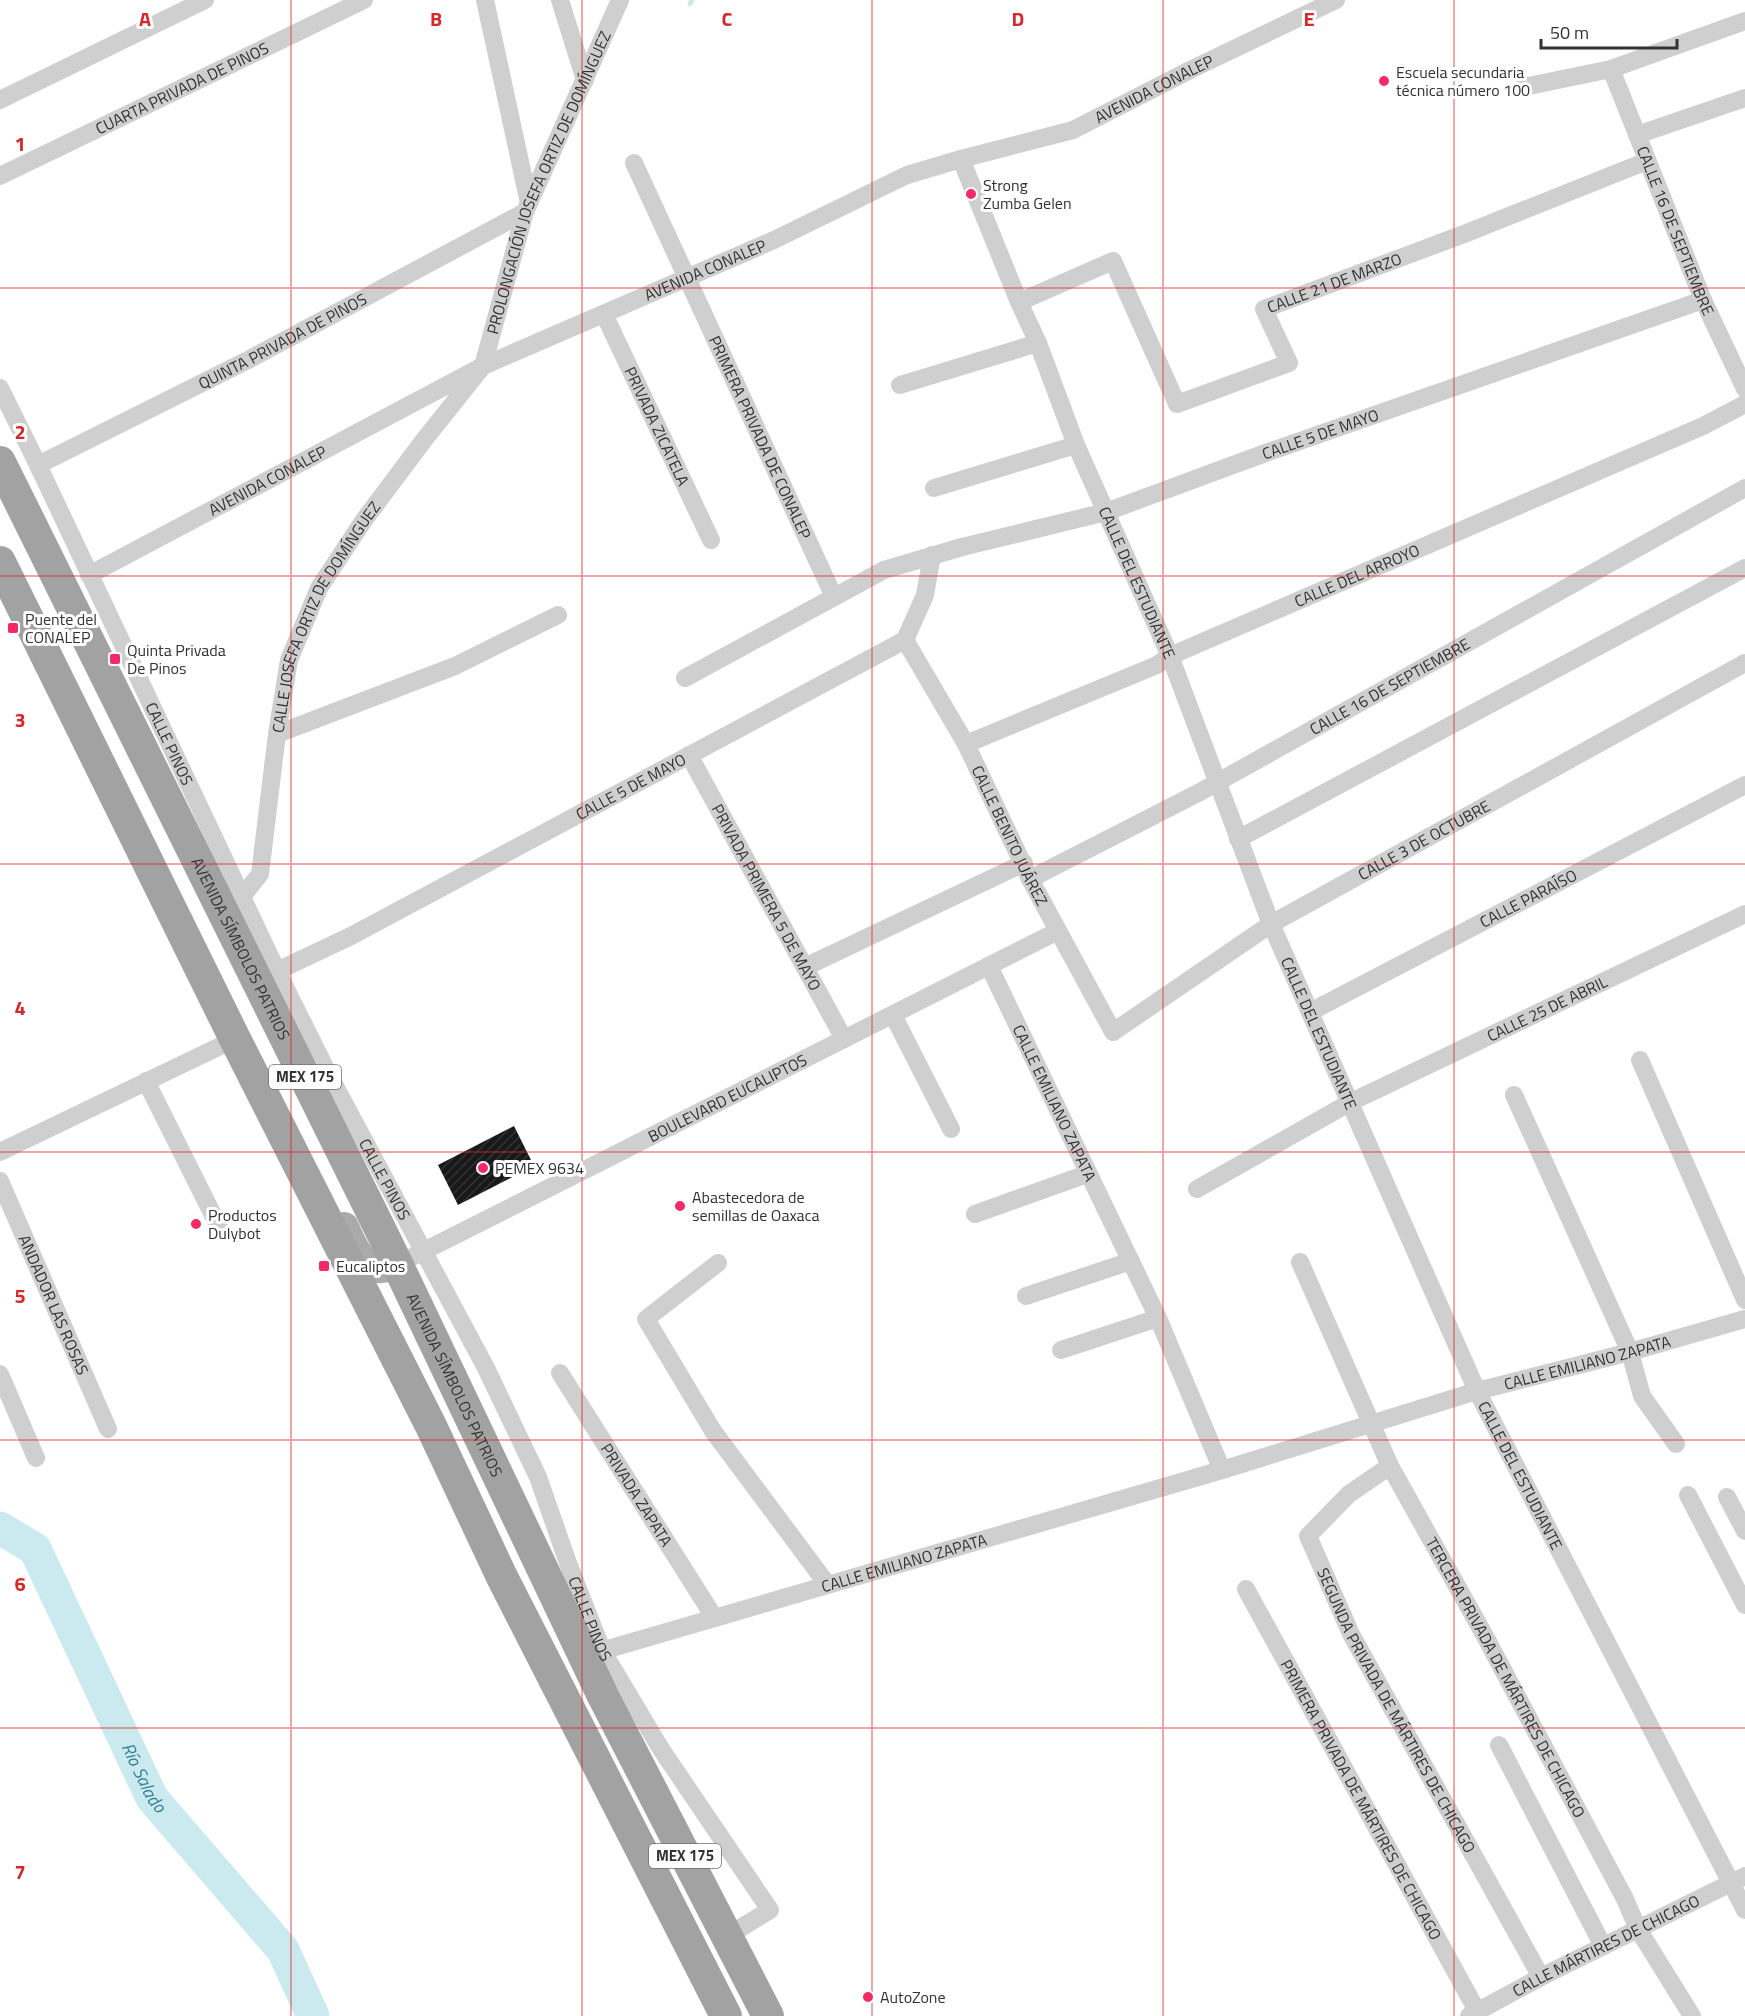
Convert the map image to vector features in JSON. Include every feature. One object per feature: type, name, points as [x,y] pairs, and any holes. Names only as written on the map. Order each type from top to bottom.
[{"type":"highway","name":"AVENIDA SÍMBOLOS PATRIOS","points":[[0,462],[123,679],[410,1258],[726,1937],[768,2016]]},
{"type":"highway","name":"MEX 175","points":[[3,574],[430,1426],[507,1587],[726,2016]]},
{"type":"main road","points":[[299,1167],[317,1175],[357,1253],[369,1265],[378,1268],[410,1258]]},
{"type":"street","points":[[0,100],[205,0]]},
{"type":"street","name":"CUARTA PRIVADA DE PINOS","points":[[0,176],[364,0]]},
{"type":"street","points":[[485,0],[527,208]]},
{"type":"street","points":[[560,0],[585,80]]},
{"type":"street","name":"PROLONGACIÓN JOSEFA ORTIZ DE DOMÍNGUEZ","points":[[483,366],[527,208],[620,0]]},
{"type":"street","name":"AVENIDA CONALEP","points":[[89,575],[483,366],[774,240],[907,175],[1073,130],[1191,69],[1336,0]]},
{"type":"street","points":[[1524,87],[1611,69],[1745,21]]},
{"type":"street","name":"CALLE 16 DE SEPTIEMBRE","points":[[1611,69],[1703,300],[1744,382]]},
{"type":"street","points":[[1637,135],[1745,98]]},
{"type":"street","name":"CALLE DEL ESTUDIANTE","points":[[961,159],[1038,343],[1076,446],[1170,656],[1271,924],[1477,1391],[1738,1880],[1745,1910]]},
{"type":"street","name":"CALLE 21 DE MARZO","points":[[1019,302],[1113,261],[1177,404],[1290,363],[1264,309],[1464,234],[1647,161]]},
{"type":"street","name":"PRIMERA PRIVADA DE CONALEP","points":[[634,163],[834,597]]},
{"type":"street","name":"QUINTA PRIVADA DE PINOS","points":[[38,465],[248,360],[527,208]]},
{"type":"street","name":"CALLE 5 DE MAYO","points":[[686,678],[884,570],[932,555],[1106,512],[1260,455],[1703,300]]},
{"type":"street","name":"PRIVADA ZICATELA","points":[[603,314],[711,540]]},
{"type":"street","points":[[900,385],[1038,343]]},
{"type":"street","name":"CALLE JOSEFA ORTIZ DE DOMÍNGUEZ","points":[[241,898],[260,874],[277,734],[289,660],[319,588],[364,520],[483,366]]},
{"type":"street","name":"CALLE PINOS","points":[[0,388],[89,575],[123,679],[241,898],[410,1258]]},
{"type":"street","name":"CALLE DEL ARROYO","points":[[966,744],[1157,665],[1170,656],[1692,431],[1745,404]]},
{"type":"street","points":[[934,488],[1076,446]]},
{"type":"street","name":"CALLE 16 DE SEPTIEMBRE","points":[[805,968],[1027,871],[1218,782],[1745,488]]},
{"type":"street","points":[[905,640],[926,595],[932,555]]},
{"type":"street","points":[[1238,839],[1745,568]]},
{"type":"street","points":[[277,734],[455,666],[558,615]]},
{"type":"street","name":"CALLE 5 DE MAYO","points":[[277,972],[351,936],[905,640]]},
{"type":"street","name":"CALLE BENITO JUÁREZ","points":[[905,640],[966,744],[1027,871],[1113,1032]]},
{"type":"street","name":"CALLE 3 DE OCTUBRE","points":[[1113,1032],[1271,924],[1745,663]]},
{"type":"street","name":"PRIVADA PRIMERA 5 DE MAYO","points":[[688,755],[844,1039]]},
{"type":"street","name":"CALLE PARAÍSO","points":[[1310,1012],[1745,785]]},
{"type":"street","name":"CALLE 25 DE ABRIL","points":[[1197,1189],[1350,1102],[1745,914]]},
{"type":"street","name":"BOULEVARD EUCALIPTOS","points":[[410,1258],[1058,931]]},
{"type":"street","name":"CALLE EMILIANO ZAPATA","points":[[989,966],[1158,1318],[1222,1470]]},
{"type":"street","points":[[893,1015],[951,1129]]},
{"type":"street","points":[[0,1152],[235,1039]]},
{"type":"street","points":[[1640,1060],[1745,1300]]},
{"type":"street","points":[[146,1081],[220,1229]]},
{"type":"street","points":[[1514,1095],[1630,1352],[1642,1396],[1676,1444]]},
{"type":"street","points":[[975,1214],[1087,1174]]},
{"type":"street","name":"ANDADOR LAS ROSAS","points":[[0,1181],[108,1429]]},
{"type":"street","points":[[1026,1296],[1131,1261]]},
{"type":"street","name":"TERCERA PRIVADA DE MÁRTIRES DE CHICAGO","points":[[1300,1262],[1390,1466],[1492,1648],[1625,1899],[1638,1929],[1692,2016]]},
{"type":"street","points":[[718,1263],[646,1319],[713,1431],[827,1584]]},
{"type":"street","points":[[1061,1350],[1158,1318]]},
{"type":"street","name":"CALLE EMILIANO ZAPATA","points":[[593,1653],[1222,1470],[1477,1391],[1630,1352],[1745,1319]]},
{"type":"street","name":"PRIVADA ZAPATA","points":[[560,1373],[714,1617]]},
{"type":"street","points":[[0,1374],[36,1458]]},
{"type":"street","name":"SEGUNDA PRIVADA DE MÁRTIRES DE CHICAGO","points":[[1390,1466],[1349,1494],[1308,1536],[1351,1634],[1541,1977]]},
{"type":"street","points":[[1688,1495],[1745,1605]]},
{"type":"street","points":[[1727,1497],[1745,1531]]},
{"type":"street","name":"PRIMERA PRIVADA DE MÁRTIRES DE CHICAGO","points":[[1246,1589],[1473,2013]]},
{"type":"street","name":"CALLE PINOS","points":[[593,1653],[770,1910],[726,1937]]},
{"type":"street","points":[[1498,1745],[1604,1946]]},
{"type":"street","name":"CALLE MÁRTIRES DE CHICAGO","points":[[1473,2013],[1738,1880]]},
{"type":"building","points":[[514,1126],[534,1166],[458,1205],[438,1165]]},
{"type":"waterway","points":[[690,4],[692,0]]},
{"type":"waterway","name":"Río Salado","points":[[0,1528],[35,1549],[152,1798],[283,1950],[313,2016]]},
{"type":"place","name":"Escuela secundaria técnica número 100","points":[[1384,81]]},
{"type":"place","name":"Strong Zumba Gelen","points":[[971,194]]},
{"type":"place","name":"Puente del CONALEP","points":[[13,628]]},
{"type":"place","name":"Quinta Privada De Pinos","points":[[115,659]]},
{"type":"place","name":"PEMEX 9634","points":[[483,1168]]},
{"type":"place","name":"Abastecedora de semillas de Oaxaca","points":[[680,1206]]},
{"type":"place","name":"Productos Dulybot","points":[[196,1224]]},
{"type":"place","name":"Eucaliptos","points":[[324,1266]]},
{"type":"place","name":"AutoZone","points":[[868,1997]]}]
